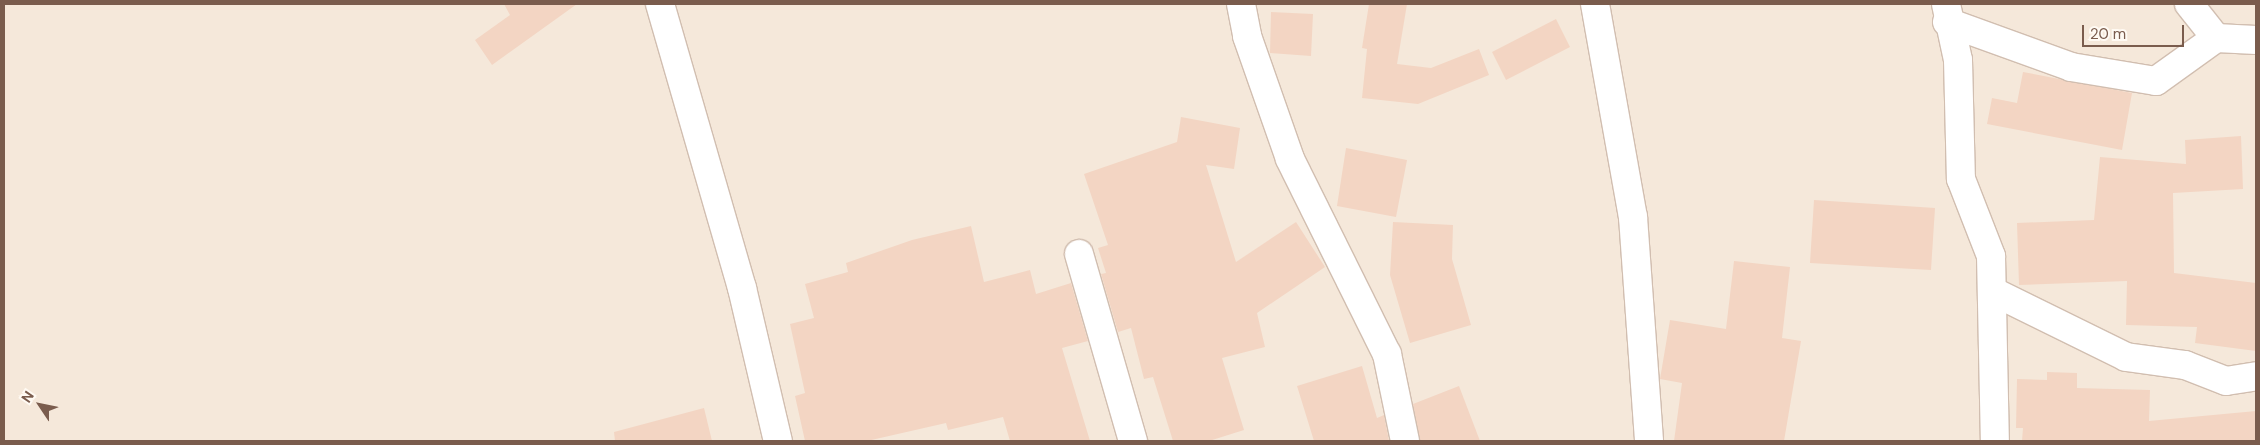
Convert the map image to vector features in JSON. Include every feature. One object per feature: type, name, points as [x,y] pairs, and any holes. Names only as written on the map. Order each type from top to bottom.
[{"type":"street","points":[[660,4],[742,288],[778,441]]},
{"type":"street","points":[[1241,4],[1247,36],[1290,159],[1387,354],[1405,441]]},
{"type":"street","points":[[1595,4],[1633,217],[1649,441]]},
{"type":"street","points":[[2189,4],[2216,38]]},
{"type":"street","points":[[1946,13],[2071,67],[2156,81],[2216,38],[2256,40]]},
{"type":"street","points":[[1946,13],[1958,60],[1961,179],[1991,256],[1995,441]]},
{"type":"street","points":[[1078,254],[1133,441]]},
{"type":"street","points":[[1992,292],[2126,356],[2184,365],[2226,381],[2256,376]]},
{"type":"shaded area","points":[[4,4],[2256,4],[2256,441],[4,441]]},
{"type":"building","points":[[504,4],[577,4],[492,65],[475,40],[510,15]]},
{"type":"building","points":[[1369,4],[1407,4],[1397,64],[1431,68],[1479,49],[1489,75],[1418,104],[1362,98],[1367,49],[1362,48]]},
{"type":"building","points":[[1271,12],[1313,14],[1311,56],[1270,53]]},
{"type":"building","points":[[1556,19],[1570,47],[1506,80],[1492,52]]},
{"type":"building","points":[[2023,72],[2132,93],[2122,150],[1987,124],[1992,98],[2017,103]]},
{"type":"building","points":[[1181,117],[1240,128],[1234,169],[1206,165],[1236,262],[1296,222],[1325,267],[1257,313],[1265,347],[1222,358],[1244,430],[1209,441],[1173,441],[1153,377],[1144,379],[1131,328],[1118,332],[1101,274],[1106,273],[1098,248],[1108,245],[1084,174],[1177,142]]},
{"type":"building","points":[[2241,136],[2243,189],[2173,193],[2174,273],[2256,283],[2256,351],[2195,343],[2197,327],[2126,325],[2127,281],[2019,285],[2017,223],[2094,220],[2100,157],[2186,164],[2185,140]]},
{"type":"building","points":[[1346,148],[1407,160],[1396,217],[1337,206]]},
{"type":"building","points":[[1814,200],[1935,208],[1931,270],[1810,263]]},
{"type":"building","points":[[1393,222],[1453,225],[1452,259],[1471,325],[1410,343],[1390,275]]},
{"type":"building","points":[[971,226],[984,282],[1030,270],[1036,294],[1071,283],[1088,341],[1062,348],[1090,441],[1010,441],[1003,417],[948,430],[946,423],[867,441],[805,441],[795,396],[805,393],[790,324],[814,318],[805,284],[848,272],[846,263],[912,240]]},
{"type":"building","points":[[1734,261],[1790,267],[1782,338],[1801,341],[1784,441],[1674,441],[1682,383],[1660,379],[1670,320],[1726,329]]},
{"type":"building","points":[[1362,366],[1377,418],[1384,415],[1389,441],[1314,441],[1297,386]]},
{"type":"building","points":[[2047,372],[2077,373],[2077,388],[2150,390],[2149,421],[2256,411],[2256,441],[2022,441],[2023,428],[2016,428],[2017,379],[2047,380]]},
{"type":"building","points":[[1459,386],[1480,441],[1420,441],[1413,404]]},
{"type":"building","points":[[704,408],[712,441],[615,441],[614,432]]}]
